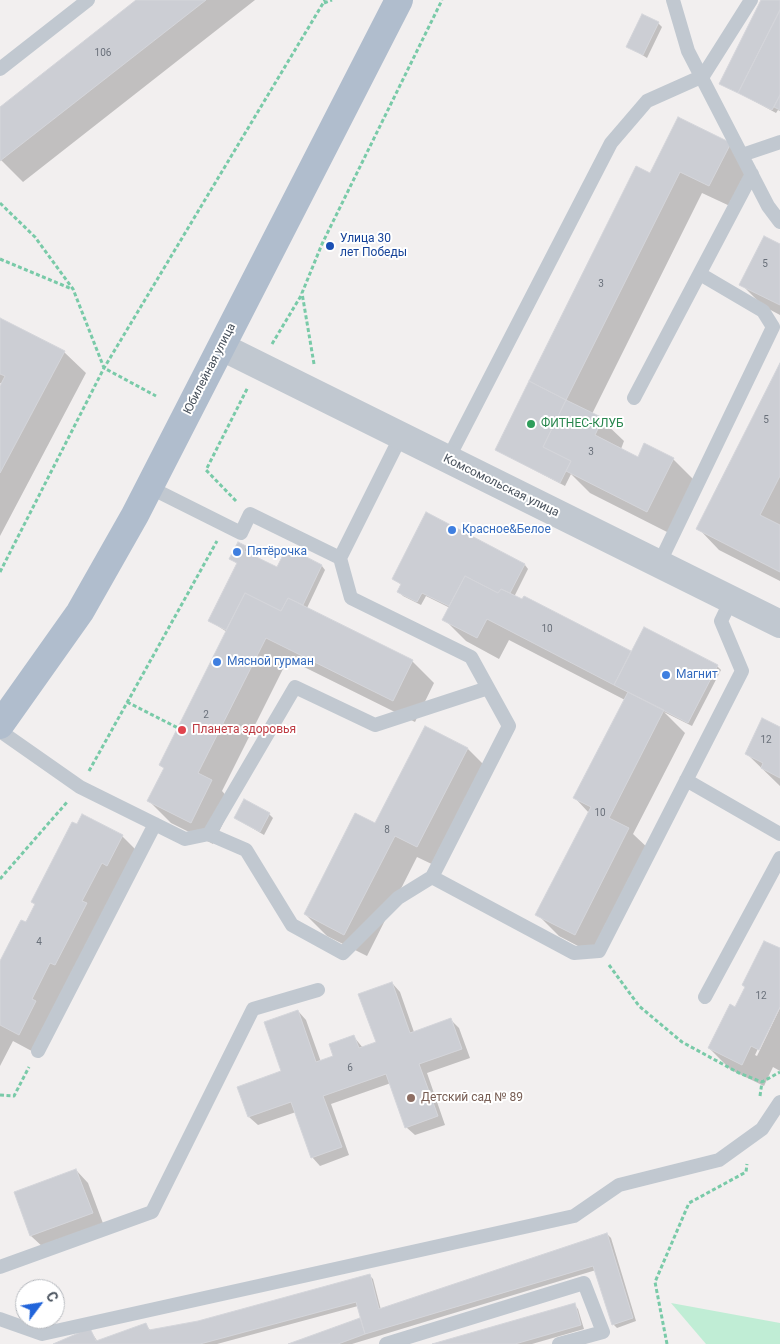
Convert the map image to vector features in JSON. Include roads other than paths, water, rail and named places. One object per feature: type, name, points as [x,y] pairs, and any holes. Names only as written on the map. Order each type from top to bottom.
[{"type":"main road","name":"Юбилейная улица","points":[[0,726],[80,612],[149,487],[399,0]]},
{"type":"street","name":"Комсомольская улица","points":[[222,347],[780,624]]},
{"type":"lane","points":[[0,69],[88,0]]},
{"type":"lane","points":[[673,0],[688,51],[768,206],[780,222]]},
{"type":"lane","points":[[448,459],[611,143],[647,101],[702,76],[751,0]]},
{"type":"lane","points":[[742,155],[780,142]]},
{"type":"lane","points":[[634,398],[752,174]]},
{"type":"lane","points":[[659,564],[773,327],[763,311],[700,274]]},
{"type":"lane","points":[[0,731],[80,787],[185,839],[209,834],[246,850],[292,925],[343,953],[398,898],[432,877],[509,726],[471,657],[351,598],[340,558],[402,436]]},
{"type":"lane","points":[[149,487],[241,532],[250,514],[340,558]]},
{"type":"lane","points":[[432,877],[574,953],[598,951],[742,671],[721,621],[731,600]]},
{"type":"lane","points":[[209,834],[295,687],[375,725],[488,688]]},
{"type":"lane","points":[[686,780],[780,834]]},
{"type":"lane","points":[[38,1051],[155,824]]},
{"type":"lane","points":[[705,997],[780,858]]},
{"type":"lane","points":[[0,1266],[152,1212],[253,1009],[318,990]]},
{"type":"lane","points":[[0,1319],[42,1334],[574,1216],[619,1185],[719,1160],[762,1130],[780,1102]]},
{"type":"lane","points":[[386,1344],[584,1283],[603,1332],[559,1344]]},
{"type":"place","name":"Улица 30 лет Победы","points":[[330,246]]},
{"type":"place","name":"ФИТНЕС-КЛУБ","points":[[531,424]]},
{"type":"place","name":"Красное&Белое","points":[[452,530]]},
{"type":"place","name":"Пятёрочка","points":[[237,552]]},
{"type":"place","name":"Мясной гурман","points":[[217,662]]},
{"type":"place","name":"Магнит","points":[[666,675]]},
{"type":"place","name":"Планета здоровья","points":[[182,730]]},
{"type":"place","name":"Детский сад № 89","points":[[411,1098]]}]
